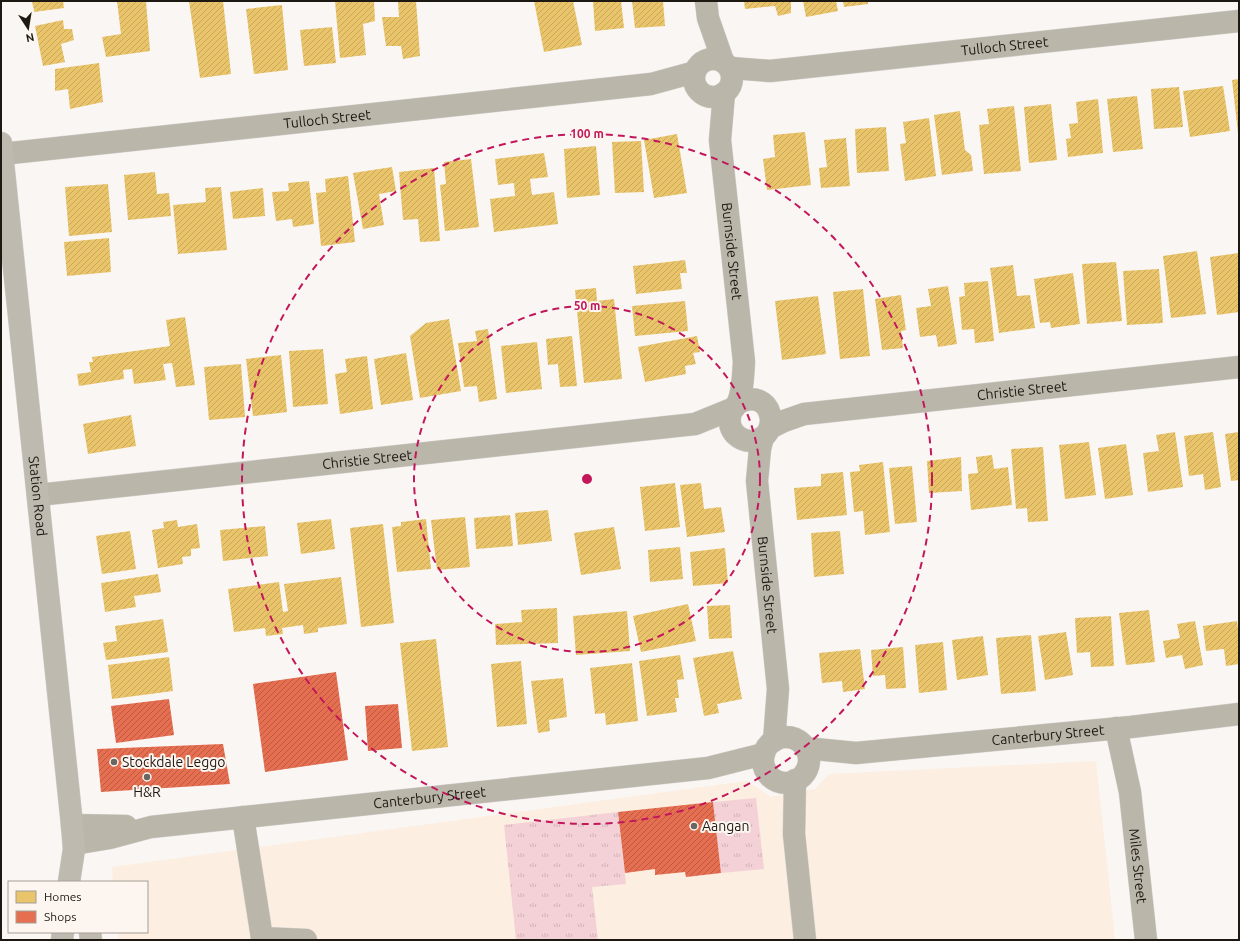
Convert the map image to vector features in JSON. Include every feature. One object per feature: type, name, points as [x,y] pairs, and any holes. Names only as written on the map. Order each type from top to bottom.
[{"type":"main road","name":"Station Road","points":[[2,149],[73,839],[80,881]]},
{"type":"main road","name":"Station Road","points":[[69,881],[73,839]]},
{"type":"street","name":"Burnside Street","points":[[707,9],[713,78],[744,362],[742,383],[735,406]]},
{"type":"street","name":"Tulloch Street","points":[[2,149],[713,78],[1239,22]]},
{"type":"street","name":"Burnside Street","points":[[744,362],[751,383],[763,403]]},
{"type":"street","name":"Christie Street","points":[[766,433],[784,421],[804,414],[1239,367]]},
{"type":"street","points":[[748,399],[754,399],[763,403],[771,416],[766,433],[752,440],[746,440],[738,436],[731,428],[730,422],[730,415],[735,406],[748,399]]},
{"type":"street","name":"Christie Street","points":[[763,403],[794,410],[804,414]]},
{"type":"street","name":"Christie Street","points":[[695,424],[735,406]]},
{"type":"street","name":"Christie Street","points":[[38,494],[695,424],[717,427],[738,436]]},
{"type":"street","name":"Burnside Street","points":[[766,433],[760,449],[757,480],[785,761],[805,940]]},
{"type":"street","name":"Burnside Street","points":[[738,436],[749,457],[757,480]]},
{"type":"street","name":"Canterbury Street","points":[[73,839],[109,825],[151,827],[708,768],[1123,728],[1239,714]]},
{"type":"street","name":"Miles Street","points":[[1123,728],[1146,940]]},
{"type":"street","points":[[243,817],[262,938],[306,940]]},
{"type":"shaded area","points":[[1096,761],[1115,940],[119,940],[118,933],[148,933],[148,881],[113,881],[112,867],[747,781],[771,797],[815,789],[829,774]]},
{"type":"green space","points":[[756,798],[764,869],[721,873],[713,802]]},
{"type":"green space","points":[[618,812],[626,884],[592,887],[598,940],[516,940],[504,825]]},
{"type":"building: Homes","points":[[32,1],[63,1],[64,8],[34,12]]},
{"type":"building: Homes","points":[[117,1],[146,1],[150,51],[106,57],[102,37],[121,34]]},
{"type":"building: Homes","points":[[189,1],[223,1],[231,74],[200,78]]},
{"type":"building: Homes","points":[[335,1],[374,1],[375,21],[363,24],[366,55],[340,58]]},
{"type":"building: Homes","points":[[398,1],[416,1],[420,56],[403,59],[401,46],[386,46],[382,17],[399,17]]},
{"type":"building: Homes","points":[[534,1],[573,1],[582,45],[544,52]]},
{"type":"building: Homes","points":[[593,1],[621,1],[624,28],[595,31]]},
{"type":"building: Homes","points":[[632,1],[663,1],[665,26],[635,28]]},
{"type":"building: Homes","points":[[744,1],[791,1],[791,13],[778,16],[775,6],[745,9]]},
{"type":"building: Homes","points":[[803,1],[836,1],[838,11],[806,17]]},
{"type":"building: Homes","points":[[843,1],[868,1],[868,4],[844,7]]},
{"type":"building: Homes","points":[[282,5],[288,70],[254,74],[246,9]]},
{"type":"building: Homes","points":[[63,20],[64,29],[72,29],[74,40],[61,44],[65,62],[43,66],[35,26]]},
{"type":"building: Homes","points":[[332,27],[336,63],[304,66],[300,30]]},
{"type":"building: Homes","points":[[99,63],[103,102],[70,109],[68,89],[55,91],[55,69]]},
{"type":"building: Homes","points":[[1239,79],[1239,133],[1238,133],[1232,80]]},
{"type":"building: Homes","points":[[1223,86],[1230,131],[1190,137],[1183,91]]},
{"type":"building: Homes","points":[[1179,87],[1183,127],[1154,129],[1151,89]]},
{"type":"building: Homes","points":[[1137,96],[1143,149],[1113,152],[1107,99]]},
{"type":"building: Homes","points":[[1098,99],[1103,153],[1068,157],[1066,139],[1071,138],[1069,124],[1078,123],[1076,102]]},
{"type":"building: Homes","points":[[1051,104],[1057,160],[1029,163],[1024,107]]},
{"type":"building: Homes","points":[[1014,106],[1021,171],[984,174],[979,125],[989,124],[987,109]]},
{"type":"building: Homes","points":[[960,111],[965,150],[971,155],[973,171],[942,175],[934,115]]},
{"type":"building: Homes","points":[[929,118],[936,176],[905,181],[900,144],[906,143],[903,122]]},
{"type":"building: Homes","points":[[886,127],[889,171],[857,173],[855,129]]},
{"type":"building: Homes","points":[[805,132],[811,185],[767,190],[763,159],[775,157],[773,135]]},
{"type":"building: Homes","points":[[677,134],[687,193],[654,198],[644,140]]},
{"type":"building: Homes","points":[[846,138],[850,186],[821,188],[819,168],[827,167],[824,140]]},
{"type":"building: Homes","points":[[641,141],[644,192],[615,193],[612,142]]},
{"type":"building: Homes","points":[[596,146],[600,195],[567,198],[564,149]]},
{"type":"building: Homes","points":[[544,153],[548,177],[530,179],[532,195],[554,192],[558,224],[494,232],[490,199],[515,196],[514,183],[498,185],[495,159]]},
{"type":"building: Homes","points":[[471,159],[479,227],[445,231],[440,185],[446,184],[444,162]]},
{"type":"building: Homes","points":[[392,167],[396,191],[379,194],[384,225],[363,229],[353,173]]},
{"type":"building: Homes","points":[[434,168],[440,241],[420,242],[418,219],[403,220],[399,172]]},
{"type":"building: Homes","points":[[155,172],[157,194],[169,193],[171,216],[128,220],[124,175]]},
{"type":"building: Homes","points":[[348,176],[355,242],[321,246],[316,193],[326,192],[325,179]]},
{"type":"building: Homes","points":[[309,181],[314,224],[293,227],[292,219],[276,221],[272,192],[289,191],[288,183]]},
{"type":"building: Homes","points":[[108,184],[112,232],[69,236],[65,187]]},
{"type":"building: Homes","points":[[221,187],[227,250],[178,254],[173,205],[206,202],[205,188]]},
{"type":"building: Homes","points":[[263,188],[265,216],[233,219],[230,192]]},
{"type":"building: Homes","points":[[109,238],[111,272],[67,276],[64,242]]},
{"type":"building: Homes","points":[[1197,251],[1206,314],[1171,318],[1163,256]]},
{"type":"building: Homes","points":[[1239,253],[1239,312],[1217,315],[1210,257]]},
{"type":"building: Homes","points":[[685,260],[687,273],[680,273],[682,289],[636,294],[633,266]]},
{"type":"building: Homes","points":[[1116,262],[1122,321],[1087,324],[1082,264]]},
{"type":"building: Homes","points":[[1013,265],[1017,296],[1030,295],[1035,328],[999,333],[990,268]]},
{"type":"building: Homes","points":[[1159,269],[1163,323],[1127,325],[1123,271]]},
{"type":"building: Homes","points":[[1073,273],[1080,324],[1051,328],[1050,322],[1040,323],[1034,279]]},
{"type":"building: Homes","points":[[988,281],[994,341],[975,343],[974,329],[962,330],[959,297],[965,296],[964,283]]},
{"type":"building: Homes","points":[[948,286],[957,344],[938,347],[936,335],[920,337],[916,308],[931,306],[928,289]]},
{"type":"building: Homes","points":[[596,288],[597,301],[614,299],[622,379],[584,383],[575,290]]},
{"type":"building: Homes","points":[[863,289],[870,356],[840,359],[833,292]]},
{"type":"building: Homes","points":[[901,295],[906,330],[901,331],[903,348],[882,350],[875,299]]},
{"type":"building: Homes","points":[[818,296],[826,354],[782,360],[775,301]]},
{"type":"building: Homes","points":[[685,301],[688,331],[635,336],[632,306]]},
{"type":"building: Homes","points":[[185,317],[195,385],[176,387],[172,363],[163,364],[166,380],[134,384],[132,369],[123,370],[124,379],[79,386],[77,374],[91,372],[89,362],[93,362],[92,357],[170,346],[166,320]]},
{"type":"building: Homes","points":[[449,319],[461,391],[420,398],[410,336],[426,323]]},
{"type":"building: Homes","points":[[488,329],[497,399],[479,402],[477,386],[464,387],[458,343],[477,341],[475,331]]},
{"type":"building: Homes","points":[[572,336],[577,386],[560,387],[558,364],[548,365],[546,339]]},
{"type":"building: Homes","points":[[697,336],[700,352],[693,353],[696,364],[685,366],[686,374],[645,382],[638,347]]},
{"type":"building: Homes","points":[[537,342],[542,389],[506,393],[501,346]]},
{"type":"building: Homes","points":[[323,349],[328,404],[293,407],[289,351]]},
{"type":"building: Homes","points":[[406,353],[413,400],[381,405],[374,359]]},
{"type":"building: Homes","points":[[281,355],[287,412],[253,416],[246,359]]},
{"type":"building: Homes","points":[[367,356],[373,409],[340,414],[335,374],[347,372],[345,359]]},
{"type":"building: Homes","points":[[241,364],[245,417],[209,420],[204,367]]},
{"type":"building: Homes","points":[[131,415],[136,446],[88,454],[83,424]]},
{"type":"building: Homes","points":[[1175,432],[1183,487],[1148,492],[1143,453],[1159,451],[1156,435]]},
{"type":"building: Homes","points":[[1213,432],[1221,487],[1205,490],[1203,474],[1189,476],[1184,436]]},
{"type":"building: Homes","points":[[1239,432],[1239,480],[1231,481],[1225,434]]},
{"type":"building: Homes","points":[[1089,442],[1096,495],[1065,499],[1059,445]]},
{"type":"building: Homes","points":[[1126,444],[1133,495],[1105,499],[1098,448]]},
{"type":"building: Homes","points":[[1043,447],[1048,521],[1028,522],[1027,508],[1016,509],[1011,449]]},
{"type":"building: Homes","points":[[992,455],[994,469],[1008,467],[1012,505],[971,510],[968,474],[978,473],[976,457]]},
{"type":"building: Homes","points":[[961,457],[962,491],[929,493],[927,461]]},
{"type":"building: Homes","points":[[883,462],[890,532],[865,535],[863,511],[854,512],[850,472],[860,471],[859,465]]},
{"type":"building: Homes","points":[[912,466],[917,522],[895,524],[889,468]]},
{"type":"building: Homes","points":[[843,472],[847,515],[797,520],[794,488],[821,486],[821,474]]},
{"type":"building: Homes","points":[[675,483],[680,527],[645,531],[640,487]]},
{"type":"building: Homes","points":[[701,483],[704,509],[721,507],[725,532],[687,537],[680,485]]},
{"type":"building: Homes","points":[[548,510],[552,541],[518,545],[515,513]]},
{"type":"building: Homes","points":[[510,515],[513,546],[476,549],[474,518]]},
{"type":"building: Homes","points":[[465,517],[470,567],[437,570],[431,520]]},
{"type":"building: Homes","points":[[331,519],[335,549],[301,554],[297,523]]},
{"type":"building: Homes","points":[[426,519],[431,569],[397,572],[392,527],[401,526],[401,522]]},
{"type":"building: Homes","points":[[177,520],[178,527],[197,524],[200,548],[191,549],[191,556],[182,557],[183,564],[158,568],[152,530],[164,528],[163,522]]},
{"type":"building: Homes","points":[[383,524],[394,623],[361,627],[350,528]]},
{"type":"building: Homes","points":[[265,526],[268,556],[223,561],[220,530]]},
{"type":"building: Homes","points":[[614,527],[621,569],[581,575],[574,533]]},
{"type":"building: Homes","points":[[130,531],[136,569],[102,574],[96,536]]},
{"type":"building: Homes","points":[[840,531],[844,574],[814,577],[811,533]]},
{"type":"building: Homes","points":[[680,547],[683,579],[650,582],[648,550]]},
{"type":"building: Homes","points":[[725,548],[728,583],[693,586],[690,552]]},
{"type":"building: Homes","points":[[158,574],[161,592],[134,596],[136,607],[105,612],[101,583]]},
{"type":"building: Homes","points":[[341,577],[347,624],[318,628],[318,632],[304,634],[303,625],[282,628],[283,634],[266,636],[265,628],[234,632],[228,589],[279,582],[283,612],[288,611],[284,584]]},
{"type":"building: Homes","points":[[688,604],[696,641],[641,652],[633,616]]},
{"type":"building: Homes","points":[[730,605],[732,638],[709,639],[707,606]]},
{"type":"building: Homes","points":[[557,608],[558,643],[496,645],[495,624],[522,622],[521,610]]},
{"type":"building: Homes","points":[[1149,610],[1155,662],[1126,665],[1119,613]]},
{"type":"building: Homes","points":[[627,611],[630,651],[576,655],[573,616]]},
{"type":"building: Homes","points":[[1111,616],[1114,666],[1091,667],[1090,652],[1077,653],[1075,618]]},
{"type":"building: Homes","points":[[163,619],[168,652],[106,660],[103,643],[117,641],[115,626]]},
{"type":"building: Homes","points":[[1195,621],[1203,665],[1185,669],[1182,655],[1166,658],[1163,641],[1180,638],[1177,624]]},
{"type":"building: Homes","points":[[1237,621],[1239,638],[1239,664],[1226,666],[1224,649],[1206,651],[1203,626]]},
{"type":"building: Homes","points":[[1066,632],[1073,675],[1045,680],[1038,636]]},
{"type":"building: Homes","points":[[1031,635],[1036,691],[1001,694],[996,638]]},
{"type":"building: Homes","points":[[983,636],[988,675],[957,680],[952,640]]},
{"type":"building: Homes","points":[[436,639],[448,747],[412,751],[400,643]]},
{"type":"building: Homes","points":[[943,642],[947,690],[919,693],[915,645]]},
{"type":"building: Homes","points":[[903,647],[906,688],[886,689],[885,675],[873,676],[871,650]]},
{"type":"building: Homes","points":[[860,649],[865,689],[843,692],[842,681],[822,683],[819,653]]},
{"type":"building: Homes","points":[[733,651],[742,699],[717,704],[719,713],[704,716],[693,658]]},
{"type":"building: Homes","points":[[680,655],[684,679],[677,680],[679,698],[675,698],[677,712],[647,716],[639,661]]},
{"type":"building: Homes","points":[[169,657],[173,691],[112,699],[108,665]]},
{"type":"building: Homes","points":[[521,661],[527,724],[497,727],[491,664]]},
{"type":"building: Homes","points":[[632,663],[638,721],[606,725],[605,713],[595,714],[590,668]]},
{"type":"building: Homes","points":[[563,678],[567,717],[549,720],[550,731],[538,733],[531,681]]},
{"type":"building: Shops","points":[[336,672],[348,760],[265,772],[253,684]]},
{"type":"building: Shops","points":[[169,699],[174,735],[116,743],[111,706]]},
{"type":"building: Shops","points":[[398,704],[402,748],[368,751],[365,706]]},
{"type":"building: Shops","points":[[223,744],[230,784],[101,792],[97,749]]},
{"type":"building: Shops","points":[[713,802],[721,873],[686,877],[685,872],[655,875],[655,869],[625,873],[618,812]]},
{"type":"place","name":"Stockdale Leggo","points":[[114,762]]},
{"type":"place","name":"H&R","points":[[147,777]]},
{"type":"place","name":"Aangan","points":[[694,826]]}]
